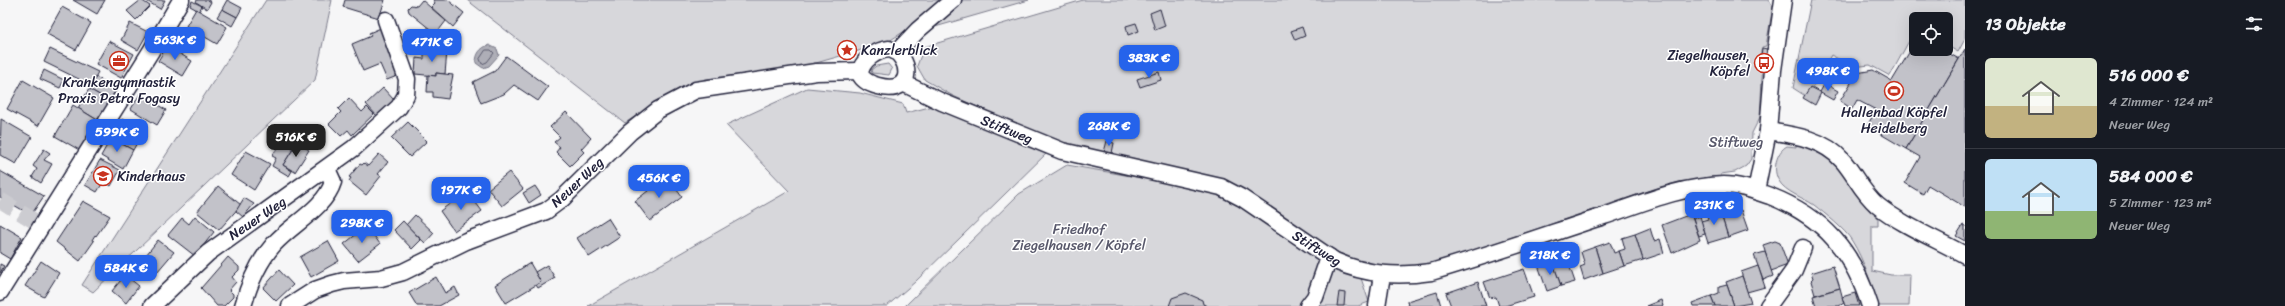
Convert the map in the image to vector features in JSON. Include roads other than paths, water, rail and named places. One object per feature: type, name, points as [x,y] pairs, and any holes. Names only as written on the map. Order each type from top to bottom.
[{"type":"street","points":[[0,292],[181,0]]},
{"type":"street","points":[[897,52],[918,30],[954,0]]},
{"type":"street","points":[[1756,191],[1768,131],[1772,70],[1783,0]]},
{"type":"street","points":[[327,169],[381,124],[403,101],[406,79],[386,20]]},
{"type":"street","points":[[887,49],[897,52],[903,61],[906,71],[903,83],[895,88],[878,86],[864,80],[860,71],[866,60],[875,53],[887,49]]},
{"type":"street","name":"Neuer Weg","points":[[290,306],[315,290],[332,284],[344,281],[381,278],[403,272],[466,241],[546,211],[562,199],[641,123],[658,110],[696,90],[816,72],[860,71]]},
{"type":"street","name":"Stiftweg","points":[[903,83],[942,102],[1062,151],[1108,163],[1228,189],[1329,257],[1353,268],[1382,275],[1407,275],[1430,272],[1676,192],[1723,185],[1756,191],[1798,210],[1822,226],[1846,252],[1854,265],[1870,306]]},
{"type":"street","points":[[1768,131],[1801,137],[1826,147],[1843,161],[1858,184],[1878,205],[1965,255]]},
{"type":"street","name":"Neuer Weg","points":[[152,306],[208,253],[327,169],[333,182],[328,194],[274,244],[256,272],[243,306]]},
{"type":"street","points":[[1768,306],[1794,270],[1803,248]]},
{"type":"street","points":[[1308,306],[1315,297],[1329,257]]},
{"type":"street","points":[[1377,306],[1382,275]]},
{"type":"water","points":[[489,45],[497,49],[499,55],[489,66],[483,68],[476,63],[477,57],[481,50]]},
{"type":"tunnel","points":[[0,200],[41,225]]},
{"type":"place","name":"Kanzlerblick","points":[[847,50]]},
{"type":"place","name":"Krankengymnastik Praxis Petra Fogasy","points":[[119,61]]},
{"type":"place","name":"Ziegelhausen, Köpfel","points":[[1764,63]]},
{"type":"place","name":"Hallenbad Köpfel Heidelberg","points":[[1894,91]]},
{"type":"place","name":"Kinderhaus","points":[[103,176]]},
{"type":"park label","name":"Friedhof Ziegelhausen / Köpfel","points":[[1079,238]]}]
